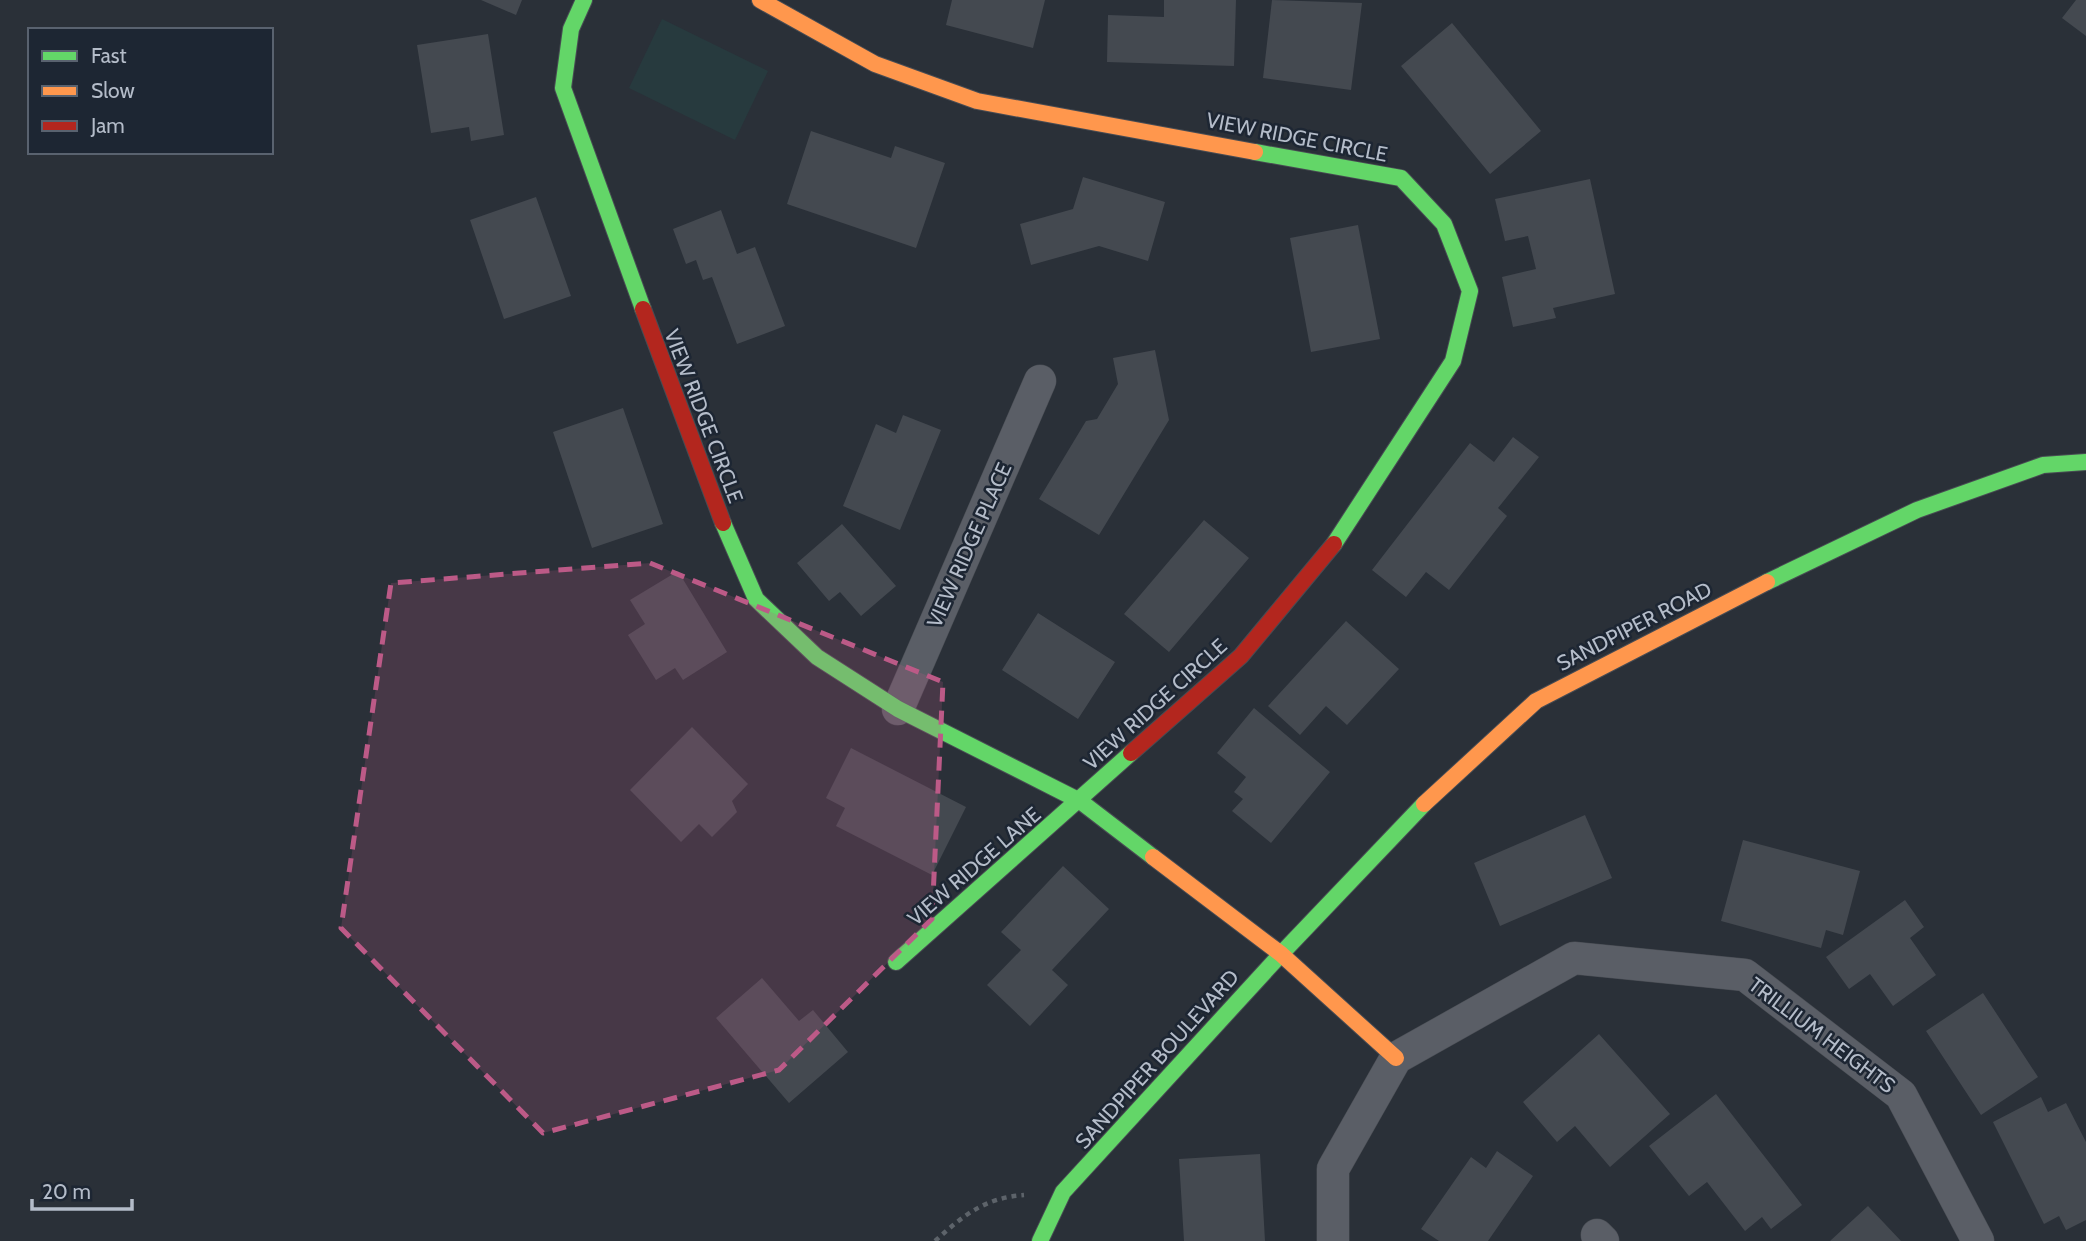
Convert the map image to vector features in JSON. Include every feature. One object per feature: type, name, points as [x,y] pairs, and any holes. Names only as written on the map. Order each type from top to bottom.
[{"type":"street","name":"VIEW RIDGE CIRCLE","points":[[584,0],[571,29],[563,88],[711,497],[756,599],[817,657],[898,709],[1080,801],[1281,954]]},
{"type":"street","name":"VIEW RIDGE CIRCLE","points":[[760,0],[875,64],[978,101],[1401,178],[1444,224],[1470,291],[1453,360],[1325,558],[1241,656],[1080,801]]},
{"type":"street","name":"VIEW RIDGE PLACE","points":[[898,709],[1040,381]]},
{"type":"street","name":"SANDPIPER ROAD","points":[[1281,954],[1447,780],[1536,701],[1821,554],[1917,510],[2043,465],[2086,461]]},
{"type":"street","name":"VIEW RIDGE LANE","points":[[896,962],[1080,801]]},
{"type":"street","points":[[1281,954],[1396,1058],[1333,1168],[1333,1241]]},
{"type":"street","name":"SANDPIPER BOULEVARD","points":[[1041,1241],[1063,1192],[1281,954]]},
{"type":"street","name":"TRILLIUM HEIGHTS","points":[[1396,1058],[1574,958],[1745,975],[1901,1095],[1978,1241]]},
{"type":"path","points":[[935,1241],[962,1217],[998,1197],[1063,1192]]},
{"type":"highlighted area","points":[[650,563],[943,682],[932,919],[779,1070],[543,1133],[341,928],[391,583]]},
{"type":"green space","points":[[662,19],[768,71],[735,140],[629,88]]},
{"type":"building","points":[[481,0],[522,0],[516,15]]},
{"type":"building","points":[[952,0],[1045,0],[1033,48],[946,25]]},
{"type":"building","points":[[1164,0],[1236,0],[1234,66],[1107,62],[1108,15],[1164,17]]},
{"type":"building","points":[[1272,0],[1362,3],[1351,90],[1263,78]]},
{"type":"building","points":[[2076,0],[2086,0],[2086,36],[2062,18]]},
{"type":"building","points":[[1452,23],[1541,131],[1490,174],[1401,66]]},
{"type":"building","points":[[488,34],[504,135],[471,141],[469,127],[431,133],[417,45]]},
{"type":"building","points":[[811,131],[891,158],[895,146],[945,163],[916,248],[787,204]]},
{"type":"building","points":[[1083,177],[1165,202],[1148,261],[1099,246],[1031,265],[1020,224],[1073,209]]},
{"type":"building","points":[[1590,179],[1615,294],[1553,308],[1556,318],[1513,327],[1502,277],[1536,269],[1528,236],[1505,241],[1495,199]]},
{"type":"building","points":[[536,197],[571,296],[504,319],[470,220]]},
{"type":"building","points":[[721,210],[737,254],[755,247],[785,326],[737,344],[712,277],[703,280],[696,260],[686,264],[673,229]]},
{"type":"building","points":[[1358,225],[1380,339],[1311,352],[1290,238]]},
{"type":"building","points":[[1155,350],[1169,420],[1099,535],[1039,499],[1086,421],[1097,419],[1118,384],[1113,358]]},
{"type":"building","points":[[623,408],[663,524],[592,548],[553,432]]},
{"type":"building","points":[[903,415],[941,430],[900,530],[843,506],[876,424],[896,433]]},
{"type":"building","points":[[1513,437],[1539,457],[1498,508],[1507,516],[1449,590],[1426,572],[1406,597],[1372,570],[1470,443],[1494,462]]},
{"type":"building","points":[[1204,520],[1249,558],[1169,652],[1124,614]]},
{"type":"building","points":[[842,524],[896,586],[861,616],[840,592],[829,601],[797,563]]},
{"type":"building","points":[[678,571],[727,652],[683,680],[675,668],[656,680],[628,635],[645,624],[630,600]]},
{"type":"building","points":[[1038,613],[1115,662],[1078,719],[1002,670]]},
{"type":"building","points":[[1346,621],[1399,669],[1347,725],[1326,706],[1300,735],[1268,706]]},
{"type":"building","points":[[1254,708],[1330,772],[1271,843],[1232,811],[1243,799],[1234,792],[1246,777],[1217,753]]},
{"type":"building","points":[[692,727],[748,784],[732,801],[737,812],[712,837],[699,824],[681,842],[630,790]]},
{"type":"building","points":[[851,748],[966,807],[932,875],[836,826],[845,808],[826,798]]},
{"type":"building","points":[[1585,815],[1612,878],[1500,926],[1474,863]]},
{"type":"building","points":[[1743,840],[1860,871],[1843,935],[1826,930],[1821,948],[1721,921]]},
{"type":"building","points":[[1063,866],[1109,909],[1052,970],[1068,985],[1030,1026],[987,985],[1021,950],[1001,932]]},
{"type":"building","points":[[1905,900],[1924,927],[1910,938],[1936,975],[1893,1006],[1870,974],[1849,989],[1826,957]]},
{"type":"building","points":[[762,978],[799,1021],[813,1010],[848,1052],[789,1103],[716,1018]]},
{"type":"building","points":[[1983,993],[2038,1077],[1981,1115],[1926,1031]]},
{"type":"building","points":[[1599,1034],[1670,1114],[1610,1167],[1575,1126],[1557,1142],[1523,1102]]},
{"type":"building","points":[[1716,1094],[1802,1205],[1771,1229],[1762,1217],[1745,1231],[1707,1182],[1689,1196],[1649,1146]]},
{"type":"building","points":[[2041,1097],[2048,1112],[2066,1103],[2086,1142],[2086,1220],[2066,1230],[2059,1216],[2044,1224],[1993,1122]]},
{"type":"building","points":[[1497,1151],[1533,1176],[1488,1241],[1439,1241],[1421,1229],[1471,1157],[1486,1168]]},
{"type":"building","points":[[1260,1154],[1265,1241],[1184,1241],[1179,1159]]},
{"type":"building","points":[[1868,1206],[1901,1241],[1830,1241]]},
{"type":"traffic: fast","points":[[584,0],[571,29],[563,88],[643,309]]},
{"type":"traffic: fast","points":[[1255,152],[1401,178],[1444,224],[1470,291],[1453,361],[1334,544]]},
{"type":"traffic: fast","points":[[1767,582],[1917,510],[2043,465],[2086,462]]},
{"type":"traffic: fast","points":[[723,523],[756,599],[817,657],[898,709],[1080,801],[1153,857]]},
{"type":"traffic: fast","points":[[896,962],[1131,753]]},
{"type":"traffic: fast","points":[[1040,1241],[1063,1192],[1281,954],[1424,804]]},
{"type":"traffic: slow","points":[[760,0],[875,64],[977,101],[1255,152]]},
{"type":"traffic: slow","points":[[1424,804],[1536,701],[1767,582]]},
{"type":"traffic: slow","points":[[1153,857],[1281,954],[1396,1058]]},
{"type":"traffic: jam","points":[[643,309],[723,523]]},
{"type":"traffic: jam","points":[[1131,753],[1241,656],[1334,544]]}]
